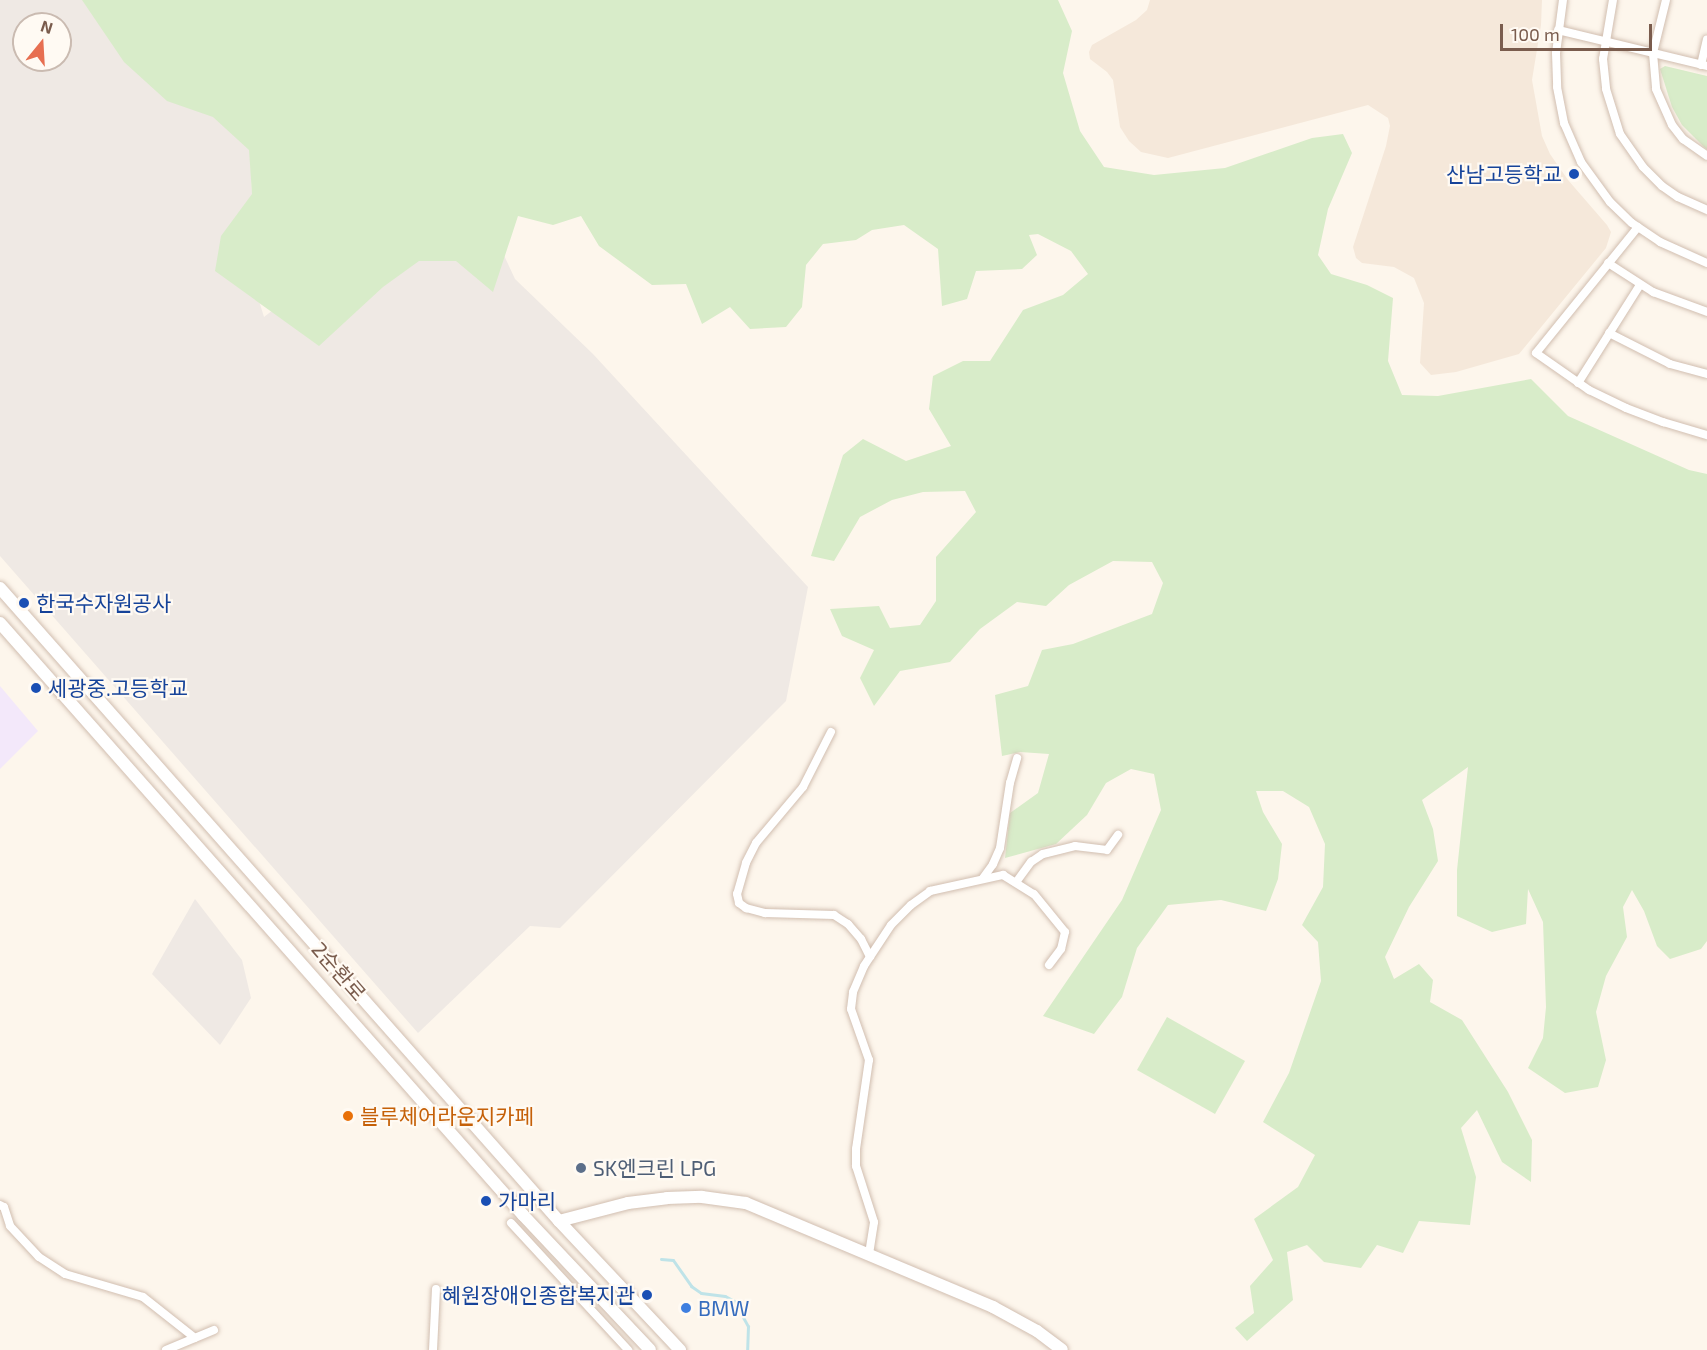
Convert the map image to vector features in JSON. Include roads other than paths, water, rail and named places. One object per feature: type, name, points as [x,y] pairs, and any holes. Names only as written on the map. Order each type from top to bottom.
[{"type":"street","points":[[1563,0],[1558,30],[1557,87],[1564,123],[1581,162],[1610,202],[1638,227],[1687,256],[1707,263]]},
{"type":"street","points":[[1613,0],[1604,41],[1606,89],[1611,111],[1631,152],[1662,186],[1707,210]]},
{"type":"street","points":[[1666,0],[1653,53],[1656,89],[1667,115],[1683,139],[1707,156]]},
{"type":"street","points":[[1558,30],[1704,66],[1707,40]]},
{"type":"street","points":[[1638,227],[1536,353],[1578,383],[1626,408],[1707,435]]},
{"type":"street","points":[[1608,263],[1640,285],[1690,308],[1707,312]]},
{"type":"street","points":[[1578,383],[1640,285]]},
{"type":"street","points":[[1609,333],[1670,363],[1707,374]]},
{"type":"street","name":"2순환로","points":[[0,588],[559,1221],[680,1350]]},
{"type":"street","name":"2순환로","points":[[0,623],[523,1215],[650,1350]]},
{"type":"street","points":[[831,732],[803,787],[756,843],[746,863],[738,894],[739,903],[746,908],[765,913],[834,915],[848,924],[861,939],[870,957]]},
{"type":"street","points":[[982,878],[993,864],[1000,848],[1010,783],[1017,758]]},
{"type":"street","points":[[1017,881],[1031,862],[1043,854],[1075,846],[1107,850],[1118,835]]},
{"type":"street","points":[[869,1254],[874,1222],[856,1166],[856,1149],[869,1060],[851,1009],[853,992],[870,957],[891,925],[911,905],[930,891],[1003,875],[1017,881],[1034,894],[1065,932],[1061,949],[1050,964]]},
{"type":"street","points":[[559,1221],[628,1203],[679,1197],[717,1198],[759,1208],[999,1310],[1037,1331],[1062,1350]]},
{"type":"street","points":[[0,1205],[4,1207],[10,1227],[39,1257],[64,1274],[143,1298],[195,1338]]},
{"type":"street","points":[[511,1223],[628,1350]]},
{"type":"street","points":[[433,1350],[436,1289]]},
{"type":"street","points":[[166,1350],[214,1330]]},
{"type":"waterway","points":[[661,1259],[673,1260],[691,1286],[701,1293],[725,1296],[734,1301],[748,1326],[747,1350]]},
{"type":"place","name":"산남고등학교","points":[[1574,174]]},
{"type":"place","name":"한국수자원공사","points":[[24,603]]},
{"type":"place","name":"세광중.고등학교","points":[[36,688]]},
{"type":"place","name":"블루체어라운지카페","points":[[348,1116]]},
{"type":"place","name":"SK엔크린 LPG","points":[[581,1168]]},
{"type":"place","name":"가마리","points":[[486,1201]]},
{"type":"place","name":"혜원장애인종합복지관","points":[[647,1295]]},
{"type":"place","name":"BMW","points":[[686,1308]]}]
